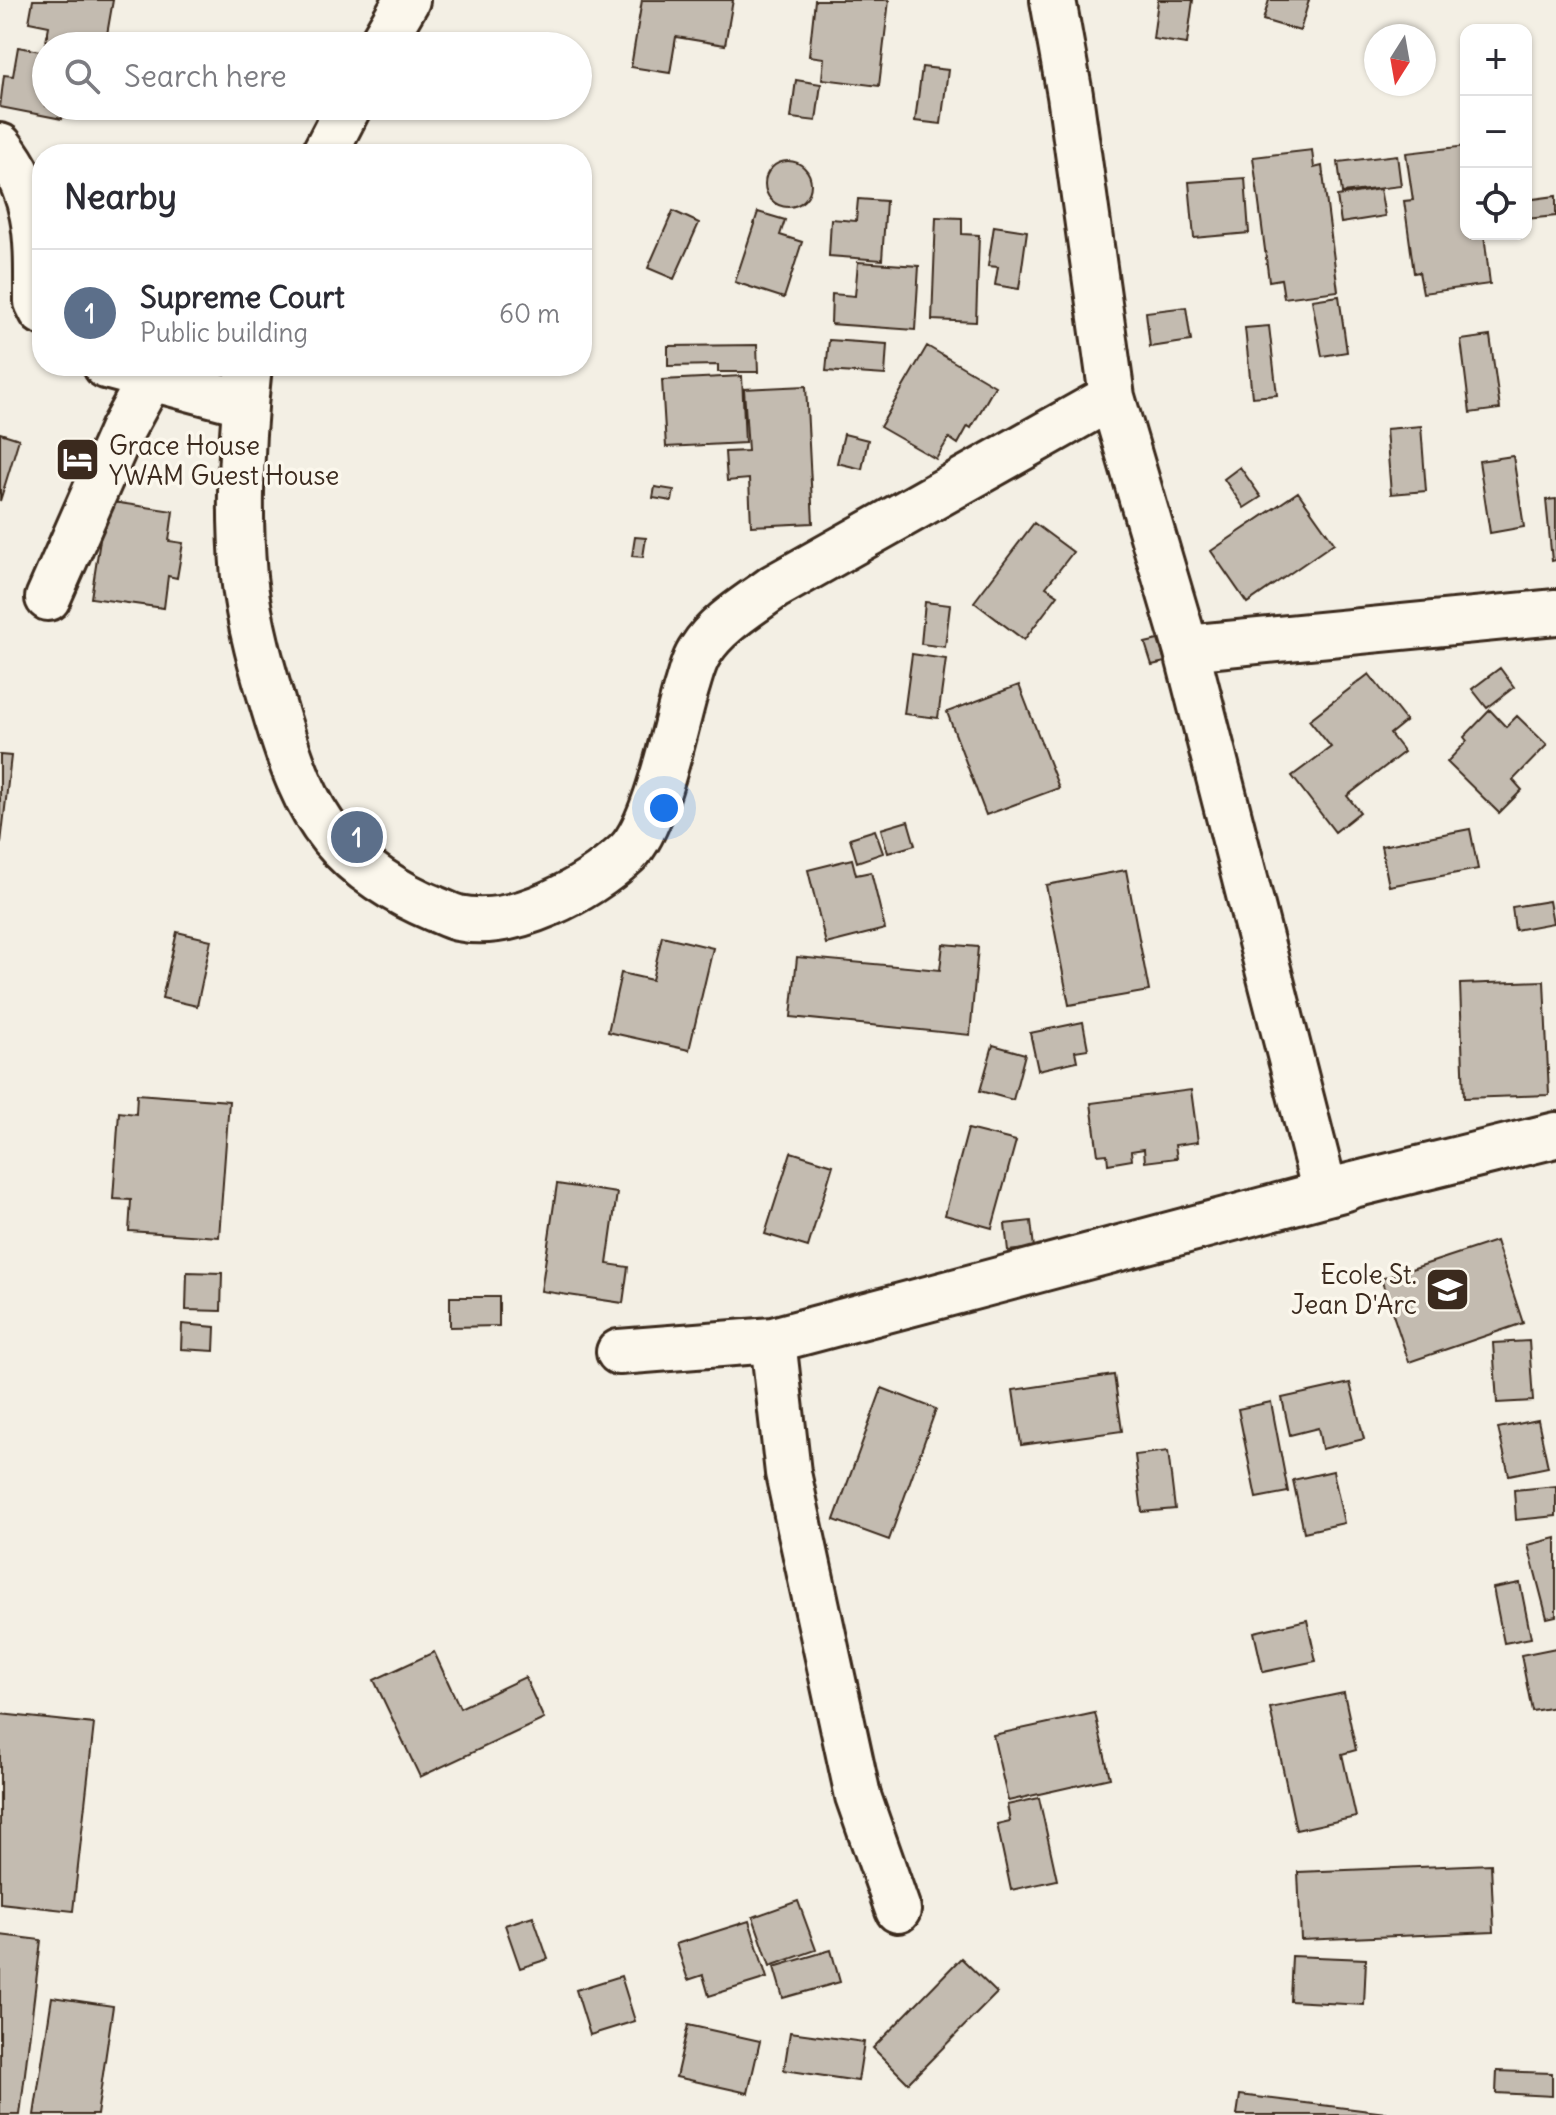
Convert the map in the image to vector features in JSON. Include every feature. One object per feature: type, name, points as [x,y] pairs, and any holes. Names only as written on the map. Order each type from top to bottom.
[{"type":"street","points":[[388,32],[407,0]]},
{"type":"street","points":[[1053,0],[1070,95],[1112,397],[1186,648],[1325,1192],[1346,1188]]},
{"type":"street","points":[[329,144],[342,120]]},
{"type":"street","points":[[0,146],[11,159],[32,206]]},
{"type":"street","points":[[140,376],[247,385],[241,452],[244,578],[262,667],[288,753],[309,803],[333,839],[377,878],[457,918],[487,920],[532,911],[586,885],[629,851],[658,793],[700,650],[726,624],[774,587],[1112,397]]},
{"type":"street","points":[[48,598],[122,430],[150,379]]},
{"type":"street","points":[[1186,648],[1556,612]]},
{"type":"street","points":[[619,1352],[773,1340],[1556,1135]]},
{"type":"street","points":[[773,1340],[788,1473],[858,1796],[898,1910]]},
{"type":"building","points":[[33,0],[113,0],[107,32],[48,32],[49,26],[29,22]]},
{"type":"building","points":[[642,0],[733,0],[725,45],[676,37],[670,73],[631,67]]},
{"type":"building","points":[[815,0],[889,0],[879,86],[822,79],[824,58],[809,56]]},
{"type":"building","points":[[1158,0],[1193,0],[1187,44],[1153,39]]},
{"type":"building","points":[[1269,0],[1309,0],[1300,31],[1263,20]]},
{"type":"building","points":[[18,47],[32,50],[32,113],[0,107],[4,75],[13,76]]},
{"type":"building","points":[[922,67],[948,70],[941,124],[915,121]]},
{"type":"building","points":[[796,80],[821,84],[816,121],[791,118]]},
{"type":"building","points":[[1460,147],[1460,240],[1485,240],[1490,284],[1423,293],[1419,272],[1414,273],[1404,201],[1413,200],[1406,153]]},
{"type":"building","points":[[1312,150],[1314,168],[1322,166],[1338,291],[1284,298],[1281,279],[1269,281],[1253,157]]},
{"type":"building","points":[[1397,155],[1401,186],[1342,193],[1338,162]]},
{"type":"building","points":[[788,161],[804,168],[811,184],[804,200],[788,207],[772,200],[765,184],[772,168]]},
{"type":"building","points":[[1245,178],[1249,233],[1194,238],[1189,182]]},
{"type":"building","points":[[1380,189],[1385,216],[1341,223],[1337,196]]},
{"type":"building","points":[[1556,196],[1556,216],[1532,218],[1532,199]]},
{"type":"building","points":[[858,199],[886,201],[882,260],[829,256],[831,219],[856,221]]},
{"type":"building","points":[[673,211],[699,223],[674,279],[648,268]]},
{"type":"building","points":[[758,212],[785,220],[780,235],[802,242],[784,298],[735,282]]},
{"type":"building","points":[[936,217],[962,218],[962,234],[979,235],[976,322],[932,320]]},
{"type":"building","points":[[994,226],[1027,231],[1019,289],[995,285],[998,267],[988,266]]},
{"type":"building","points":[[858,262],[919,266],[915,330],[831,324],[832,294],[855,296]]},
{"type":"building","points":[[1339,296],[1347,352],[1322,356],[1312,300]]},
{"type":"building","points":[[1186,307],[1191,341],[1150,347],[1146,312]]},
{"type":"building","points":[[1269,326],[1277,395],[1252,397],[1245,328]]},
{"type":"building","points":[[1490,336],[1500,409],[1470,413],[1461,340]]},
{"type":"building","points":[[829,340],[887,344],[885,375],[826,371]]},
{"type":"building","points":[[757,345],[758,372],[718,372],[718,365],[668,366],[668,346]]},
{"type":"building","points":[[927,346],[995,386],[971,428],[968,426],[958,444],[949,438],[936,459],[880,427]]},
{"type":"building","points":[[742,376],[745,443],[666,447],[662,380]]},
{"type":"building","points":[[806,386],[813,523],[751,526],[749,479],[727,481],[725,452],[748,451],[744,389]]},
{"type":"building","points":[[1421,426],[1426,491],[1391,494],[1386,429]]},
{"type":"building","points":[[0,433],[19,439],[0,501]]},
{"type":"building","points":[[844,434],[868,440],[862,469],[837,463]]},
{"type":"building","points":[[1513,456],[1524,527],[1490,533],[1479,461]]},
{"type":"building","points":[[1240,467],[1261,497],[1244,508],[1224,479]]},
{"type":"building","points":[[655,487],[674,490],[672,501],[653,498]]},
{"type":"building","points":[[1298,492],[1334,543],[1247,603],[1211,551]]},
{"type":"building","points":[[1556,499],[1556,560],[1552,561],[1546,500]]},
{"type":"building","points":[[106,501],[173,511],[169,541],[183,543],[177,578],[168,576],[164,608],[91,598]]},
{"type":"building","points":[[1034,523],[1073,552],[1046,587],[1058,595],[1024,640],[974,602]]},
{"type":"building","points":[[635,537],[646,538],[643,557],[632,556]]},
{"type":"building","points":[[925,602],[950,605],[945,647],[921,644]]},
{"type":"building","points":[[1158,640],[1165,662],[1152,665],[1145,643]]},
{"type":"building","points":[[912,654],[946,659],[938,718],[904,714]]},
{"type":"building","points":[[1500,668],[1514,687],[1487,708],[1472,689]]},
{"type":"building","points":[[1369,674],[1406,721],[1390,734],[1404,752],[1347,796],[1360,812],[1335,832],[1292,776],[1331,747],[1309,720]]},
{"type":"building","points":[[1019,685],[1059,788],[986,815],[947,712]]},
{"type":"building","points":[[1490,710],[1506,727],[1517,716],[1547,745],[1513,780],[1522,790],[1499,813],[1447,762],[1467,741],[1464,737]]},
{"type":"building","points":[[0,755],[11,756],[1,843],[0,843]]},
{"type":"building","points":[[908,821],[915,845],[888,853],[881,829]]},
{"type":"building","points":[[1470,829],[1478,869],[1389,886],[1381,846]]},
{"type":"building","points":[[875,830],[883,853],[857,862],[850,838]]},
{"type":"building","points":[[852,859],[856,875],[871,872],[885,929],[826,944],[808,870]]},
{"type":"building","points":[[1126,870],[1149,991],[1069,1005],[1046,885]]},
{"type":"building","points":[[1549,901],[1553,923],[1515,930],[1512,907]]},
{"type":"building","points":[[177,932],[211,940],[197,1006],[162,998]]},
{"type":"building","points":[[662,936],[713,948],[689,1050],[608,1032],[621,973],[652,980]]},
{"type":"building","points":[[943,944],[978,947],[970,1035],[791,1017],[797,957],[940,970]]},
{"type":"building","points":[[1544,981],[1549,1095],[1464,1098],[1460,984]]},
{"type":"building","points":[[1083,1022],[1088,1049],[1075,1051],[1077,1061],[1038,1070],[1030,1033]]},
{"type":"building","points":[[993,1045],[1025,1054],[1013,1100],[980,1091]]},
{"type":"building","points":[[1191,1090],[1198,1142],[1175,1145],[1177,1158],[1145,1162],[1144,1149],[1131,1151],[1132,1160],[1108,1164],[1107,1154],[1098,1155],[1091,1103]]},
{"type":"building","points":[[137,1094],[229,1101],[219,1237],[129,1231],[131,1200],[113,1199],[119,1112],[136,1114]]},
{"type":"building","points":[[968,1129],[1016,1141],[992,1228],[945,1215]]},
{"type":"building","points":[[791,1152],[833,1165],[808,1247],[765,1234]]},
{"type":"building","points":[[557,1184],[617,1193],[607,1264],[628,1267],[623,1303],[541,1291]]},
{"type":"building","points":[[1031,1221],[1034,1248],[1008,1251],[1005,1224]]},
{"type":"building","points":[[1496,1241],[1523,1323],[1409,1362],[1381,1279]]},
{"type":"building","points":[[187,1272],[222,1273],[221,1311],[186,1310]]},
{"type":"building","points":[[450,1297],[499,1297],[499,1326],[450,1327]]},
{"type":"building","points":[[182,1324],[215,1327],[214,1351],[181,1349]]},
{"type":"building","points":[[1529,1341],[1533,1401],[1497,1403],[1493,1343]]},
{"type":"building","points":[[1114,1375],[1122,1431],[1021,1445],[1013,1390]]},
{"type":"building","points":[[1350,1383],[1364,1439],[1322,1449],[1318,1428],[1290,1435],[1282,1398]]},
{"type":"building","points":[[882,1388],[936,1409],[889,1540],[834,1520]]},
{"type":"building","points":[[1271,1402],[1288,1492],[1256,1498],[1238,1409]]},
{"type":"building","points":[[1538,1420],[1548,1467],[1509,1475],[1498,1428]]},
{"type":"building","points":[[1168,1451],[1175,1509],[1142,1512],[1135,1455]]},
{"type":"building","points":[[1333,1471],[1344,1523],[1304,1532],[1293,1480]]},
{"type":"building","points":[[1556,1486],[1556,1516],[1516,1520],[1514,1490]]},
{"type":"building","points":[[1556,1538],[1556,1616],[1547,1618],[1528,1545]]},
{"type":"building","points":[[1520,1583],[1531,1638],[1504,1643],[1493,1588]]},
{"type":"building","points":[[1307,1620],[1316,1661],[1263,1672],[1254,1632]]},
{"type":"building","points":[[1556,1648],[1556,1707],[1532,1711],[1521,1655]]},
{"type":"building","points":[[434,1652],[460,1708],[525,1677],[544,1719],[420,1777],[374,1680]]},
{"type":"building","points":[[1344,1693],[1356,1750],[1342,1754],[1356,1817],[1296,1830],[1270,1708]]},
{"type":"building","points":[[1095,1713],[1110,1778],[1008,1801],[993,1735]]},
{"type":"building","points":[[0,1714],[94,1724],[73,1911],[0,1903]]},
{"type":"building","points":[[1039,1798],[1057,1880],[1011,1890],[997,1824],[1010,1821],[1007,1805]]},
{"type":"building","points":[[1491,1864],[1494,1932],[1301,1940],[1298,1872]]},
{"type":"building","points":[[798,1901],[816,1950],[770,1966],[753,1917]]},
{"type":"building","points":[[533,1916],[548,1959],[520,1968],[505,1925]]},
{"type":"building","points":[[749,1921],[767,1978],[709,1996],[703,1975],[688,1980],[676,1944]]},
{"type":"building","points":[[0,1935],[41,1940],[20,2115],[0,2115]]},
{"type":"building","points":[[831,1950],[840,1982],[783,1998],[774,1967]]},
{"type":"building","points":[[1292,1956],[1366,1959],[1364,2005],[1290,2001]]},
{"type":"building","points":[[961,1958],[997,1993],[908,2083],[873,2048]]},
{"type":"building","points":[[621,1976],[635,2021],[590,2035],[576,1990]]},
{"type":"building","points":[[52,1997],[113,2006],[97,2115],[34,2115]]},
{"type":"building","points":[[688,2025],[760,2041],[748,2093],[676,2077]]},
{"type":"building","points":[[790,2032],[864,2042],[858,2081],[784,2070]]},
{"type":"building","points":[[1497,2071],[1552,2073],[1552,2096],[1496,2093]]},
{"type":"building","points":[[1240,2095],[1402,2115],[1237,2115]]},
{"type":"place","name":"Grace House YWAM Guest House","points":[[78,460]]},
{"type":"place","name":"Supreme Court","points":[[357,837]]},
{"type":"place","name":"Ecole St. Jean D'Arc","points":[[1448,1289]]}]
